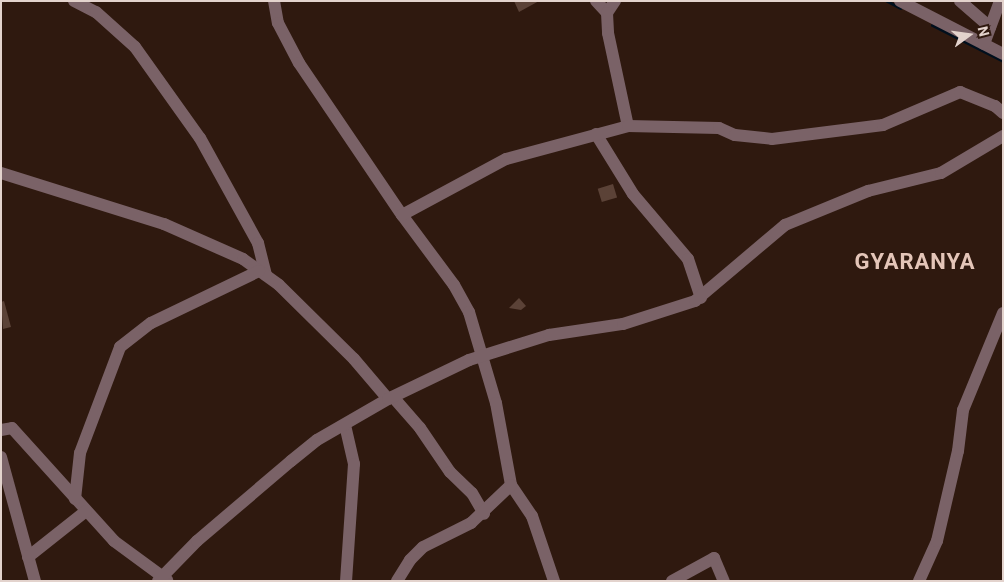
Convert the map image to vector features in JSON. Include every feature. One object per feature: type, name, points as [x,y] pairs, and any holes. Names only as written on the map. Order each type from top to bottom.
[{"type":"street","points":[[74,1],[108,22],[135,48],[200,138],[258,243],[262,273]]},
{"type":"street","points":[[274,1],[278,23],[299,63],[402,215],[454,285],[468,312],[496,403],[512,485],[532,516],[554,581]]},
{"type":"street","points":[[596,1],[607,13]]},
{"type":"street","points":[[615,1],[607,13],[608,33],[628,126]]},
{"type":"street","points":[[900,1],[1003,54]]},
{"type":"street","points":[[960,1],[990,27]]},
{"type":"street","points":[[984,44],[1000,1]]},
{"type":"street","points":[[402,215],[506,160],[628,126],[718,128],[735,135],[772,139],[883,125],[960,92],[988,103],[1003,113]]},
{"type":"street","points":[[596,134],[633,194],[688,259],[701,298]]},
{"type":"street","points":[[1,430],[12,428],[18,433],[114,541],[163,579],[197,541],[291,461],[345,425],[391,398],[482,355],[549,335],[623,324],[701,298],[784,226],[868,191],[941,173],[1003,136]]},
{"type":"street","points":[[1,173],[164,224],[243,259],[262,273],[354,359],[420,428],[450,472],[472,493],[484,514]]},
{"type":"street","points":[[75,499],[80,453],[120,347],[159,319],[262,273]]},
{"type":"street","points":[[919,581],[937,541],[958,451],[963,410],[1003,313]]},
{"type":"street","points":[[345,425],[354,464],[346,581]]},
{"type":"street","points":[[1,457],[35,581]]},
{"type":"street","points":[[397,581],[410,560],[423,547],[484,514],[512,485]]},
{"type":"street","points":[[28,557],[86,511]]},
{"type":"street","points":[[672,581],[713,558],[724,581]]},
{"type":"building","points":[[514,1],[539,1],[519,12]]},
{"type":"building","points":[[613,184],[617,197],[602,202],[598,189]]},
{"type":"building","points":[[519,298],[526,306],[521,310],[509,308]]},
{"type":"building","points":[[4,301],[11,327],[3,329],[1,302]]},
{"type":"waterway","points":[[887,1],[900,8]]},
{"type":"waterway","points":[[932,25],[1003,61]]},
{"type":"district","name":"GYARANYA","points":[[915,262]]}]
